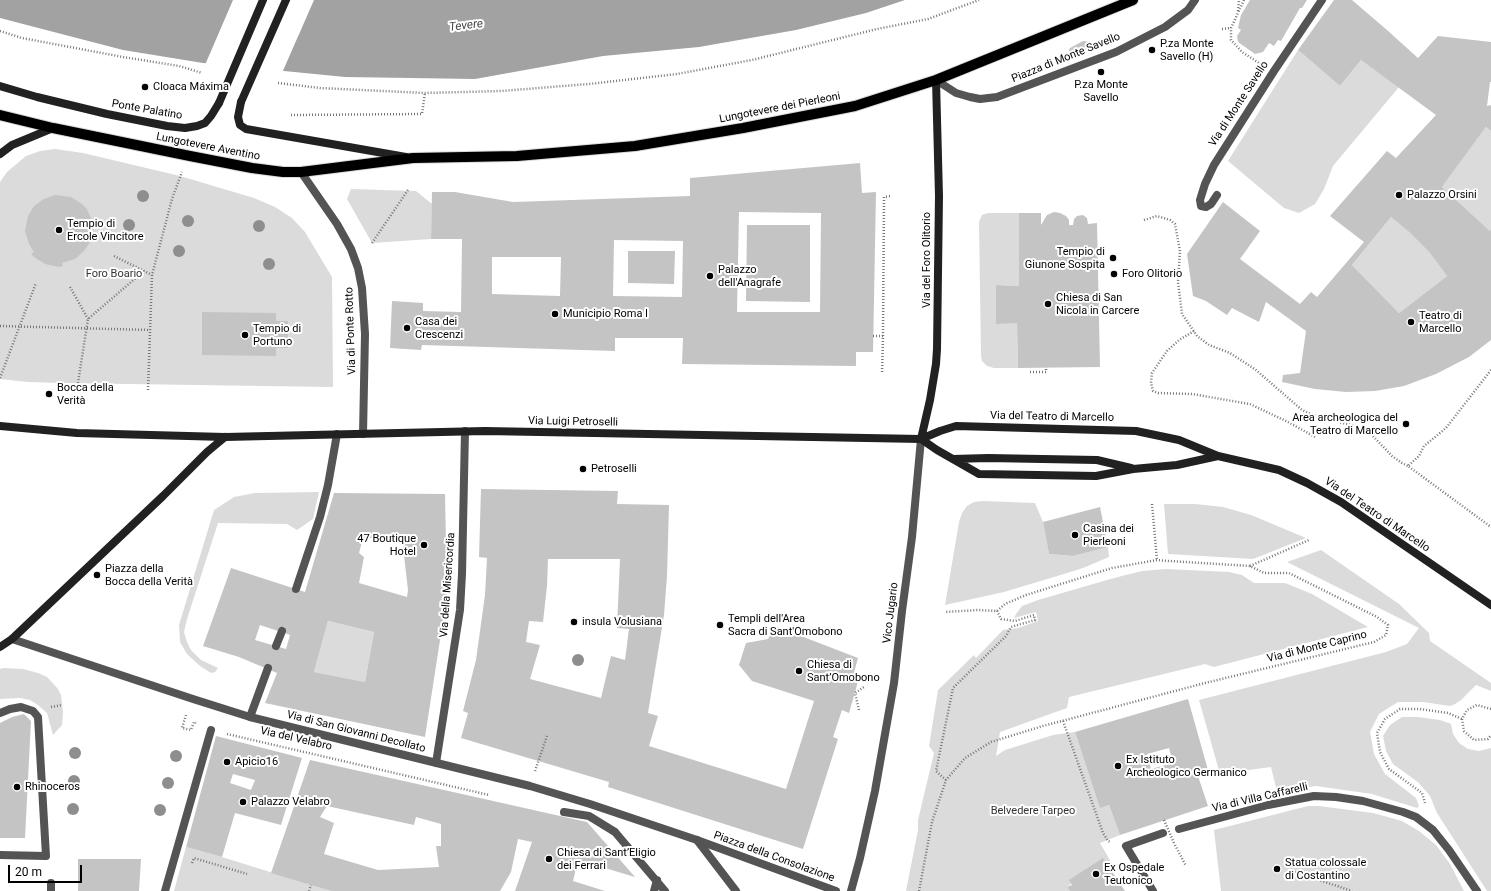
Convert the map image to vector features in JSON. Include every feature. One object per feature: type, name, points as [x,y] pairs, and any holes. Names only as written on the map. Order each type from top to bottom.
[{"type":"main road","name":"Ponte Palatino","points":[[0,86],[37,97],[107,114],[167,126],[184,128],[197,126],[205,122],[211,116],[219,102],[263,0]]},
{"type":"main road","points":[[286,0],[241,102],[238,117],[240,125],[246,129],[413,158]]},
{"type":"main road","name":"Lungotevere dei Pierleoni","points":[[413,158],[517,156],[634,146],[743,128],[855,106],[936,80],[1133,0]]},
{"type":"main road","name":"Via del Foro Olitorio","points":[[921,439],[931,393],[937,349],[939,196],[936,80]]},
{"type":"main road","name":"Lungotevere Aventino","points":[[0,115],[53,128],[252,168],[283,172],[301,172],[413,158]]},
{"type":"main road","points":[[0,154],[18,143],[53,128]]},
{"type":"main road","points":[[0,426],[77,433],[225,437]]},
{"type":"main road","name":"Via del Teatro di Marcello","points":[[921,439],[956,426],[1136,430],[1179,440],[1218,456],[1279,470],[1323,491],[1491,605]]},
{"type":"main road","name":"Via Luigi Petroselli","points":[[225,437],[465,431],[921,439]]},
{"type":"main road","points":[[0,647],[12,639],[163,496],[207,452],[225,437]]},
{"type":"main road","name":"Via del Teatro di Marcello","points":[[921,439],[979,474],[1096,476],[1133,469],[1176,465],[1218,456]]},
{"type":"main road","name":"Via del Teatro di Marcello","points":[[952,459],[988,458],[1097,460],[1133,469]]},
{"type":"street","name":"Piazza di Monte Savello","points":[[936,80],[956,92],[970,97],[980,99],[997,97],[1116,52],[1165,27],[1184,14],[1195,0]]},
{"type":"street","name":"Via di Monte Savello","points":[[1218,195],[1211,204],[1206,207],[1201,206],[1200,200],[1214,164],[1277,65],[1322,0]]},
{"type":"street","name":"Via di Ponte Rotto","points":[[301,172],[337,224],[351,249],[358,268],[362,288],[365,334],[363,434]]},
{"type":"street","name":"Via della Misericordia","points":[[436,763],[460,610],[465,431]]},
{"type":"street","points":[[296,589],[320,517],[328,485],[336,434]]},
{"type":"street","name":"Vico Jugario","points":[[851,891],[860,858],[881,760],[894,683],[912,537],[921,439]]},
{"type":"street","points":[[276,646],[282,631]]},
{"type":"street","name":"Via di San Giovanni Decollato","points":[[12,639],[192,700],[250,717],[530,786],[590,804],[697,840]]},
{"type":"street","points":[[250,717],[268,668]]},
{"type":"street","points":[[0,714],[10,709],[21,707],[33,711],[38,717],[46,856],[0,855]]},
{"type":"street","points":[[165,891],[211,730]]},
{"type":"street","name":"Via di Villa Caffarelli","points":[[1179,829],[1268,805],[1314,796],[1336,797],[1363,801],[1416,817],[1433,830],[1449,850],[1477,891]]},
{"type":"street","points":[[564,812],[589,816],[614,832],[665,891]]},
{"type":"street","points":[[1153,891],[1126,846],[1163,833]]},
{"type":"street","name":"Piazza della Consolazione","points":[[697,840],[736,891]]},
{"type":"street","name":"Piazza della Consolazione","points":[[697,840],[836,891]]},
{"type":"street","points":[[654,891],[657,880]]},
{"type":"path","points":[[278,83],[320,88],[425,93],[501,91],[589,84],[677,74],[752,60],[877,29],[928,19],[979,0]]},
{"type":"path","points":[[1238,14],[1239,0]]},
{"type":"path","points":[[1242,52],[1231,40],[1231,28],[1244,0]]},
{"type":"path","points":[[1222,29],[1231,28]]},
{"type":"path","points":[[0,31],[22,38],[180,66],[202,73]]},
{"type":"path","points":[[290,115],[422,114],[425,93]]},
{"type":"path","points":[[148,390],[152,275],[172,199],[184,168]]},
{"type":"path","points":[[372,242],[408,190]]},
{"type":"path","points":[[882,374],[884,197],[890,196]]},
{"type":"path","points":[[1144,220],[1157,216],[1170,220],[1174,224],[1180,251],[1178,282],[1182,314],[1197,336],[1210,345],[1230,353],[1256,370],[1302,410],[1320,418],[1356,426],[1371,434],[1392,456],[1491,527]]},
{"type":"path","points":[[114,256],[152,275]]},
{"type":"path","points":[[77,389],[88,319],[144,272]]},
{"type":"path","points":[[0,378],[36,283]]},
{"type":"path","points":[[70,287],[88,319]]},
{"type":"path","points":[[0,326],[150,330]]},
{"type":"path","points":[[1194,331],[1179,340],[1167,351],[1152,373],[1151,383],[1153,391],[1158,393],[1192,394],[1250,404],[1303,429],[1315,437]]},
{"type":"path","points":[[873,336],[883,336]]},
{"type":"path","points":[[1030,372],[1046,372],[1046,367]]},
{"type":"path","points":[[1408,466],[1419,456],[1424,446],[1446,428],[1491,370]]},
{"type":"path","points":[[1152,504],[1157,560]]},
{"type":"path","points":[[1250,566],[1309,540]]},
{"type":"path","name":"Via di Monte Caprino","points":[[919,891],[932,822],[946,780],[965,758],[990,742],[1042,726],[1205,683],[1374,642],[1386,635],[1388,625],[1370,614],[1289,573],[1264,573],[1250,566],[1157,560],[1112,568],[1039,590],[1005,604],[998,611]]},
{"type":"path","points":[[944,612],[998,611],[1001,619],[1015,620],[1034,616],[1036,620],[1011,627],[1006,636],[953,688],[936,771],[946,780]]},
{"type":"path","points":[[859,710],[855,693],[864,687]]},
{"type":"path","points":[[1491,709],[1477,705],[1467,710],[1462,719],[1464,731],[1474,740],[1488,739],[1491,735]]},
{"type":"path","points":[[1425,804],[1422,793],[1389,769],[1380,752],[1377,734],[1385,719],[1400,709],[1420,709],[1448,713],[1462,719]]},
{"type":"path","points":[[1063,721],[1103,833],[1108,841]]},
{"type":"path","name":"Via del Velabro","points":[[211,730],[492,796]]},
{"type":"path","points":[[536,769],[547,736]]},
{"type":"path","points":[[1164,820],[1186,866]]},
{"type":"path","points":[[192,864],[194,858],[247,874]]},
{"type":"path","points":[[1295,872],[1352,891]]},
{"type":"path","points":[[309,891],[311,885]]},
{"type":"green space","points":[[1298,50],[1340,86],[1361,60],[1399,87],[1333,166],[1324,189],[1315,204],[1299,213],[1284,208],[1228,161]]},
{"type":"green space","points":[[1486,127],[1491,131],[1490,231],[1442,187]]},
{"type":"green space","name":"Foro Boario","points":[[55,149],[83,153],[180,176],[254,198],[275,207],[292,218],[305,232],[332,277],[333,387],[60,383],[0,379],[0,182],[7,172],[26,156],[40,151]]},
{"type":"green space","points":[[351,189],[416,191],[432,204],[431,239],[372,243],[347,199]]},
{"type":"green space","points":[[988,213],[1019,213],[1019,286],[997,285],[996,323],[1017,323],[1018,368],[994,368],[987,366],[982,361],[981,356],[979,222],[982,215]]},
{"type":"green space","points":[[1391,217],[1429,252],[1447,276],[1399,313],[1352,265]]},
{"type":"green space","points":[[319,492],[313,519],[297,530],[287,524],[218,523],[184,632],[191,650],[201,660],[218,668],[215,672],[211,673],[200,666],[187,654],[180,642],[179,625],[214,510],[234,497],[255,493]]},
{"type":"green space","points":[[974,502],[1035,503],[1043,522],[1049,554],[1073,556],[1108,547],[1109,557],[1083,568],[1004,592],[945,605],[959,522],[962,513],[967,506]]},
{"type":"green space","points":[[1164,504],[1195,504],[1223,507],[1251,515],[1306,538],[1253,559],[1168,554]]},
{"type":"green space","points":[[1321,550],[1399,604],[1429,633],[1430,641],[1491,683],[1491,691],[1476,685],[1461,700],[1450,706],[1423,702],[1398,702],[1379,714],[1370,732],[1374,754],[1385,774],[1416,798],[1419,806],[1417,808],[1372,794],[1316,786],[1277,792],[1271,767],[1220,774],[1199,700],[1386,652],[1407,644],[1419,628],[1287,562]]},
{"type":"green space","name":"Belvedere Tarpeo","points":[[1166,569],[1229,572],[1242,575],[1254,583],[1285,583],[1312,594],[1368,627],[1214,667],[1205,664],[1069,697],[1067,708],[1000,732],[996,756],[1005,750],[1053,735],[1075,732],[1100,807],[1109,805],[1120,835],[1100,843],[1111,862],[1107,864],[1103,859],[1067,887],[1070,891],[906,891],[918,830],[918,820],[934,753],[929,746],[938,690],[974,655],[976,658],[1003,630],[1018,628],[1038,621],[1036,612],[1014,618],[1022,606],[1114,578],[1142,571]]},
{"type":"green space","points":[[328,621],[374,632],[365,682],[314,672]]},
{"type":"green space","points":[[0,669],[23,669],[38,673],[47,677],[58,689],[61,695],[63,712],[62,725],[53,735],[47,713],[38,705],[30,700],[20,698],[0,699]]},
{"type":"green space","points":[[1402,717],[1418,717],[1440,720],[1451,724],[1453,734],[1459,743],[1468,749],[1479,751],[1491,748],[1491,891],[1487,891],[1437,813],[1430,796],[1419,783],[1393,764],[1386,751],[1383,736],[1390,725]]},
{"type":"green space","points":[[1308,806],[1373,813],[1402,821],[1419,831],[1436,845],[1450,864],[1464,891],[1221,891],[1214,830]]},
{"type":"green space","points":[[186,847],[222,857],[331,891],[174,891]]},
{"type":"water","name":"Tevere","points":[[0,0],[905,0],[866,13],[796,30],[699,47],[603,56],[475,79],[345,77],[203,63],[123,50],[0,18]]},
{"type":"pier","points":[[233,0],[314,0],[282,73],[205,65]]},
{"type":"building","points":[[1250,0],[1307,0],[1302,8],[1300,8],[1281,41],[1278,40],[1274,46],[1269,43],[1263,52],[1255,54],[1238,42],[1237,36],[1241,30],[1238,28],[1241,15]]},
{"type":"building","points":[[1334,0],[1352,0],[1418,58],[1438,36],[1491,42],[1491,82],[1487,106],[1491,105],[1491,131],[1486,127],[1442,187],[1490,231],[1491,229],[1491,340],[1469,357],[1436,374],[1404,386],[1375,391],[1346,392],[1315,389],[1282,382],[1283,375],[1300,373],[1306,331],[1266,302],[1259,322],[1232,308],[1227,315],[1206,301],[1193,296],[1187,254],[1223,202],[1260,231],[1240,259],[1300,304],[1311,292],[1317,297],[1364,242],[1330,216],[1387,151],[1396,158],[1436,115],[1361,60],[1340,86],[1298,50]],"holes":[[[1391,217],[1429,252],[1447,276],[1399,313],[1352,265]]]},
{"type":"building","points":[[1083,41],[1093,42],[1094,46],[1092,49],[1077,55],[1073,56],[1068,53],[1070,48]]},
{"type":"building","name":"Palazzo dell'Anagrafe","points":[[860,163],[862,193],[876,192],[873,352],[856,352],[856,366],[682,364],[683,338],[615,338],[615,351],[422,345],[421,350],[390,348],[392,301],[423,303],[423,311],[461,312],[462,239],[431,239],[432,192],[455,192],[513,202],[690,196],[690,178]],"holes":[[[739,212],[821,213],[820,312],[737,312]],[[614,240],[683,241],[682,297],[613,296]],[[492,257],[561,257],[560,296],[492,294]]]},
{"type":"building","name":"Tempio di Ercole Vincitore","points":[[55,195],[71,197],[82,204],[87,209],[93,223],[91,241],[84,251],[75,259],[62,263],[63,266],[59,267],[45,264],[31,254],[34,252],[29,244],[25,231],[28,216],[34,206],[44,199]]},
{"type":"building","name":"Chiesa di San Nicola in Carcere","points":[[1054,212],[1066,216],[1069,220],[1069,225],[1073,225],[1074,219],[1077,216],[1083,215],[1087,218],[1088,224],[1097,223],[1100,367],[1018,368],[1017,323],[996,324],[996,285],[1019,286],[1019,213],[1041,213],[1041,225],[1047,215]]},
{"type":"building","points":[[747,225],[810,225],[810,302],[746,301]]},
{"type":"building","points":[[628,251],[675,251],[674,284],[628,283]]},
{"type":"building","name":"Tempio di Portuno","points":[[202,312],[276,313],[276,321],[288,321],[288,348],[276,348],[276,356],[202,355]]},
{"type":"building","points":[[481,489],[618,491],[617,504],[669,505],[667,576],[664,615],[648,713],[658,716],[649,746],[786,789],[814,701],[752,681],[739,665],[746,643],[768,639],[775,626],[858,658],[853,676],[859,678],[849,713],[842,710],[833,737],[838,739],[803,849],[608,787],[609,782],[461,738],[468,713],[463,711],[476,660],[485,595],[487,558],[479,557]],"holes":[[[548,559],[620,559],[617,628],[629,629],[625,660],[611,656],[601,698],[530,679],[540,645],[526,642],[529,621],[543,622]]]},
{"type":"building","points":[[334,493],[445,494],[447,595],[425,737],[265,703],[277,673],[239,657],[203,646],[231,568],[305,592]],"holes":[[[363,538],[402,538],[408,590],[407,597],[359,583],[364,557],[359,553]],[[328,621],[374,632],[365,682],[314,672]],[[260,625],[290,635],[286,649],[255,640]]]},
{"type":"building","name":"Casina dei Pierleoni","points":[[1100,507],[1108,547],[1073,556],[1049,554],[1043,522]]},
{"type":"building","name":"Ex Istituto Archeologico Germanico","points":[[1188,699],[1208,770],[1197,773],[1208,806],[1120,835],[1109,805],[1100,808],[1075,732]],"holes":[[[1169,748],[1173,763],[1151,769],[1147,754]]]},
{"type":"building","points":[[24,714],[31,721],[25,838],[0,838],[0,723],[12,717]]},
{"type":"building","name":"Palazzo Velabro","points":[[216,736],[302,758],[281,825],[235,813],[222,857],[186,847]],"holes":[[[233,774],[255,780],[251,790],[230,783]]]},
{"type":"building","points":[[310,760],[587,822],[635,877],[578,860],[573,881],[605,891],[515,891],[532,842],[518,839],[511,872],[500,891],[331,891],[271,873]],"holes":[[[327,806],[414,825],[416,817],[441,824],[441,846],[436,846],[439,867],[378,870],[324,854],[334,823],[320,817]]]},
{"type":"building","name":"Ex Ospedale Teutonico","points":[[1103,858],[1125,891],[1070,891],[1067,887],[1072,885],[1069,880]]},
{"type":"building","points":[[78,859],[141,859],[139,891],[78,891]]},
{"type":"place","name":"P.za Monte Savello (H)","points":[[1152,50]]},
{"type":"place","name":"P.za Monte Savello","points":[[1101,72]]},
{"type":"place","name":"Cloaca Máxima","points":[[145,87]]},
{"type":"place","name":"Palazzo Orsini","points":[[1399,195]]},
{"type":"place","name":"Tempio di Ercole Vincitore","points":[[59,230]]},
{"type":"place","name":"Tempio di Giunone Sospita","points":[[1113,258]]},
{"type":"place","name":"Foro Olitorio","points":[[1114,274]]},
{"type":"place","name":"Palazzo dell'Anagrafe","points":[[710,276]]},
{"type":"place","name":"Chiesa di San Nicola in Carcere","points":[[1048,304]]},
{"type":"place","name":"Municipio Roma I","points":[[555,314]]},
{"type":"place","name":"Teatro di Marcello","points":[[1411,322]]},
{"type":"place","name":"Casa dei Crescenzi","points":[[407,328]]},
{"type":"place","name":"Tempio di Portuno","points":[[245,335]]},
{"type":"place","name":"Bocca della Verità","points":[[49,394]]},
{"type":"place","name":"Area archeologica del Teatro di Marcello","points":[[1406,424]]},
{"type":"place","name":"Petroselli","points":[[583,469]]},
{"type":"place","name":"Casina dei Pierleoni","points":[[1075,535]]},
{"type":"place","name":"47 Boutique Hotel","points":[[424,545]]},
{"type":"place","name":"Piazza della Bocca della Verità","points":[[97,575]]},
{"type":"place","name":"insula Volusiana","points":[[574,622]]},
{"type":"place","name":"Templi dell'Area Sacra di Sant'Omobono","points":[[720,625]]},
{"type":"place","name":"Chiesa di Sant’Omobono","points":[[799,671]]},
{"type":"place","name":"Apicio16","points":[[227,762]]},
{"type":"place","name":"Ex Istituto Archeologico Germanico","points":[[1118,766]]},
{"type":"place","name":"Rhinoceros","points":[[17,787]]},
{"type":"place","name":"Palazzo Velabro","points":[[243,802]]},
{"type":"place","name":"Chiesa di Sant’Eligio dei Ferrari","points":[[549,859]]},
{"type":"place","name":"Statua colossale di Costantino","points":[[1277,869]]},
{"type":"place","name":"Ex Ospedale Teutonico","points":[[1096,874]]}]
